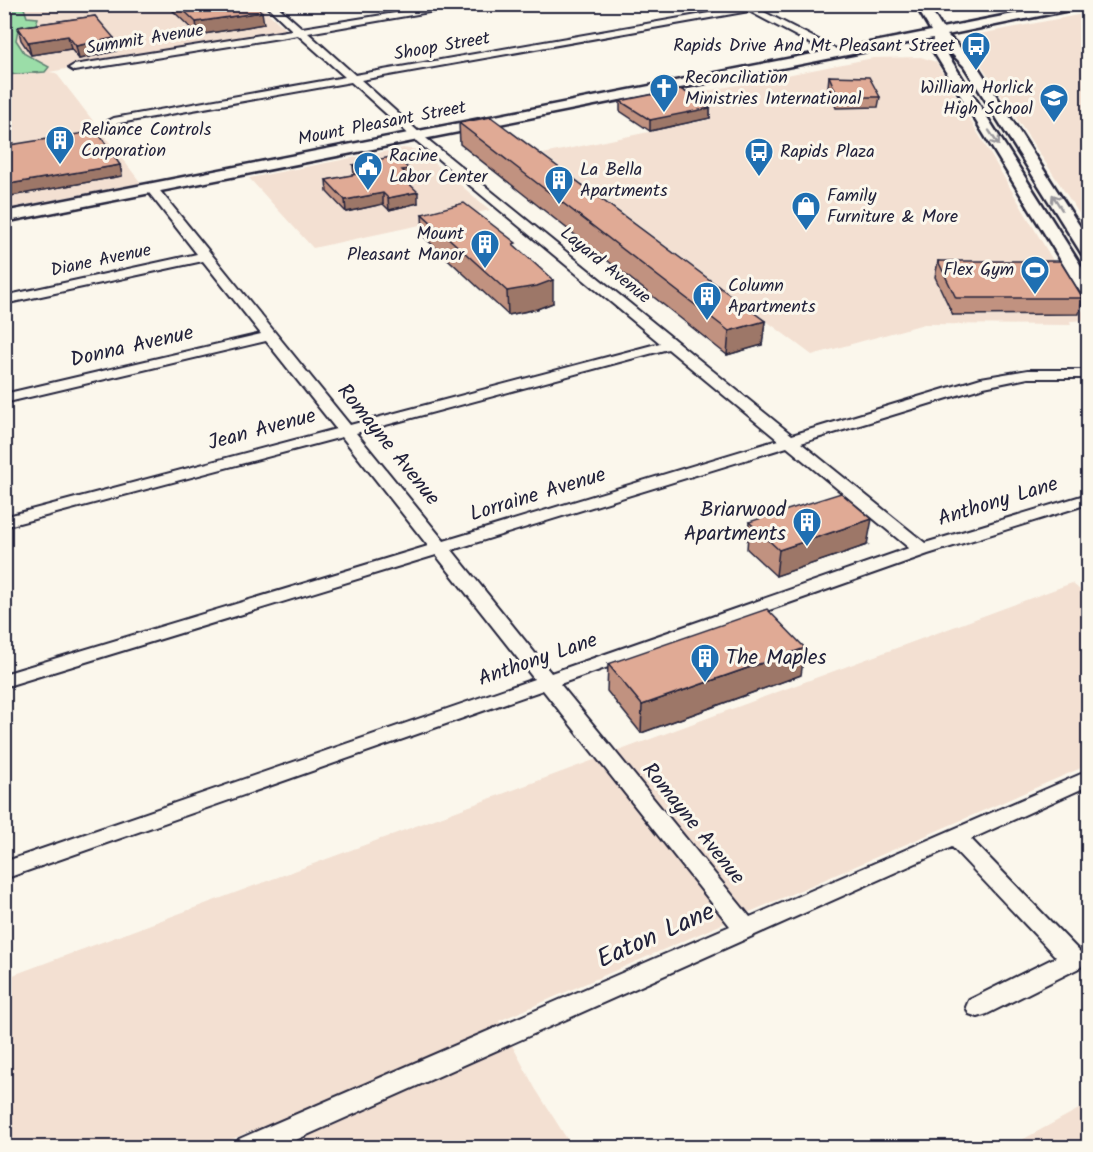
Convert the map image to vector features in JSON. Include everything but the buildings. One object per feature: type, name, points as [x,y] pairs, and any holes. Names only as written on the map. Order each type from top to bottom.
[{"type":"street","name":"Layard Avenue","points":[[269,4],[418,137],[922,550]]},
{"type":"street","name":"Summit Avenue","points":[[74,68],[471,4]]},
{"type":"street","name":"Shoop Street","points":[[114,121],[748,7],[776,4]]},
{"type":"street","points":[[921,4],[939,34],[957,49],[969,64],[1089,251]]},
{"type":"street","name":"Mount Pleasant Street","points":[[4,217],[1084,4]]},
{"type":"street","points":[[748,7],[843,53],[905,53]]},
{"type":"street","points":[[939,34],[938,49],[1089,290]]},
{"type":"street","points":[[928,53],[948,64]]},
{"type":"street","name":"Romayne Avenue","points":[[152,189],[745,927]]},
{"type":"street","name":"Diane Avenue","points":[[4,300],[206,256]]},
{"type":"street","name":"Donna Avenue","points":[[4,399],[270,336]]},
{"type":"street","name":"Jean Avenue","points":[[4,522],[671,344]]},
{"type":"street","name":"Lorraine Avenue","points":[[4,681],[1000,379],[1044,373],[1089,374]]},
{"type":"street","name":"Anthony Lane","points":[[4,871],[922,550],[1089,499]]},
{"type":"street","name":"Eaton Lane","points":[[248,1148],[745,927],[1089,778]]},
{"type":"street","points":[[956,836],[1073,960],[978,1007]]},
{"type":"shaded area","points":[[5,5],[259,5],[287,30],[49,72],[56,73],[141,183],[5,209]]},
{"type":"shaded area","name":"William Horlick High School","points":[[1088,13],[1088,227],[964,39],[969,36]]},
{"type":"shaded area","points":[[921,57],[936,62],[1088,320],[1070,321],[1071,325],[924,324],[812,355],[543,154],[711,119],[676,97],[873,58]]},
{"type":"shaded area","points":[[403,148],[419,150],[490,210],[313,248],[249,178]]},
{"type":"shaded area","points":[[1072,583],[1088,597],[1088,765],[499,1021],[535,1088],[572,1147],[258,1147],[251,1131],[214,1147],[5,1148],[5,978]]},
{"type":"shaded area","points":[[1088,1104],[1088,1147],[1009,1147]]},
{"type":"green space","points":[[4,5],[23,5],[27,17],[38,18],[36,25],[18,29],[16,40],[25,54],[49,67],[45,72],[5,75]]},
{"type":"place","name":"Rapids Drive And Mt Pleasant Street","points":[[976,72]]},
{"type":"place","name":"Reconciliation Ministries International","points":[[664,114]]},
{"type":"place","name":"William Horlick High School","points":[[1054,124]]},
{"type":"place","name":"Reliance Controls Corporation","points":[[60,166]]},
{"type":"place","name":"Rapids Plaza","points":[[759,178]]},
{"type":"place","name":"Racine Labor Center","points":[[368,192]]},
{"type":"place","name":"La Bella Apartments","points":[[559,206]]},
{"type":"place","name":"Family Furniture & More","points":[[806,232]]},
{"type":"place","name":"Mount Pleasant Manor","points":[[485,270]]},
{"type":"place","name":"Flex Gym","points":[[1035,296]]},
{"type":"place","name":"Column Apartments","points":[[707,322]]},
{"type":"place","name":"Briarwood Apartments","points":[[807,548]]},
{"type":"place","name":"The Maples","points":[[705,684]]}]
